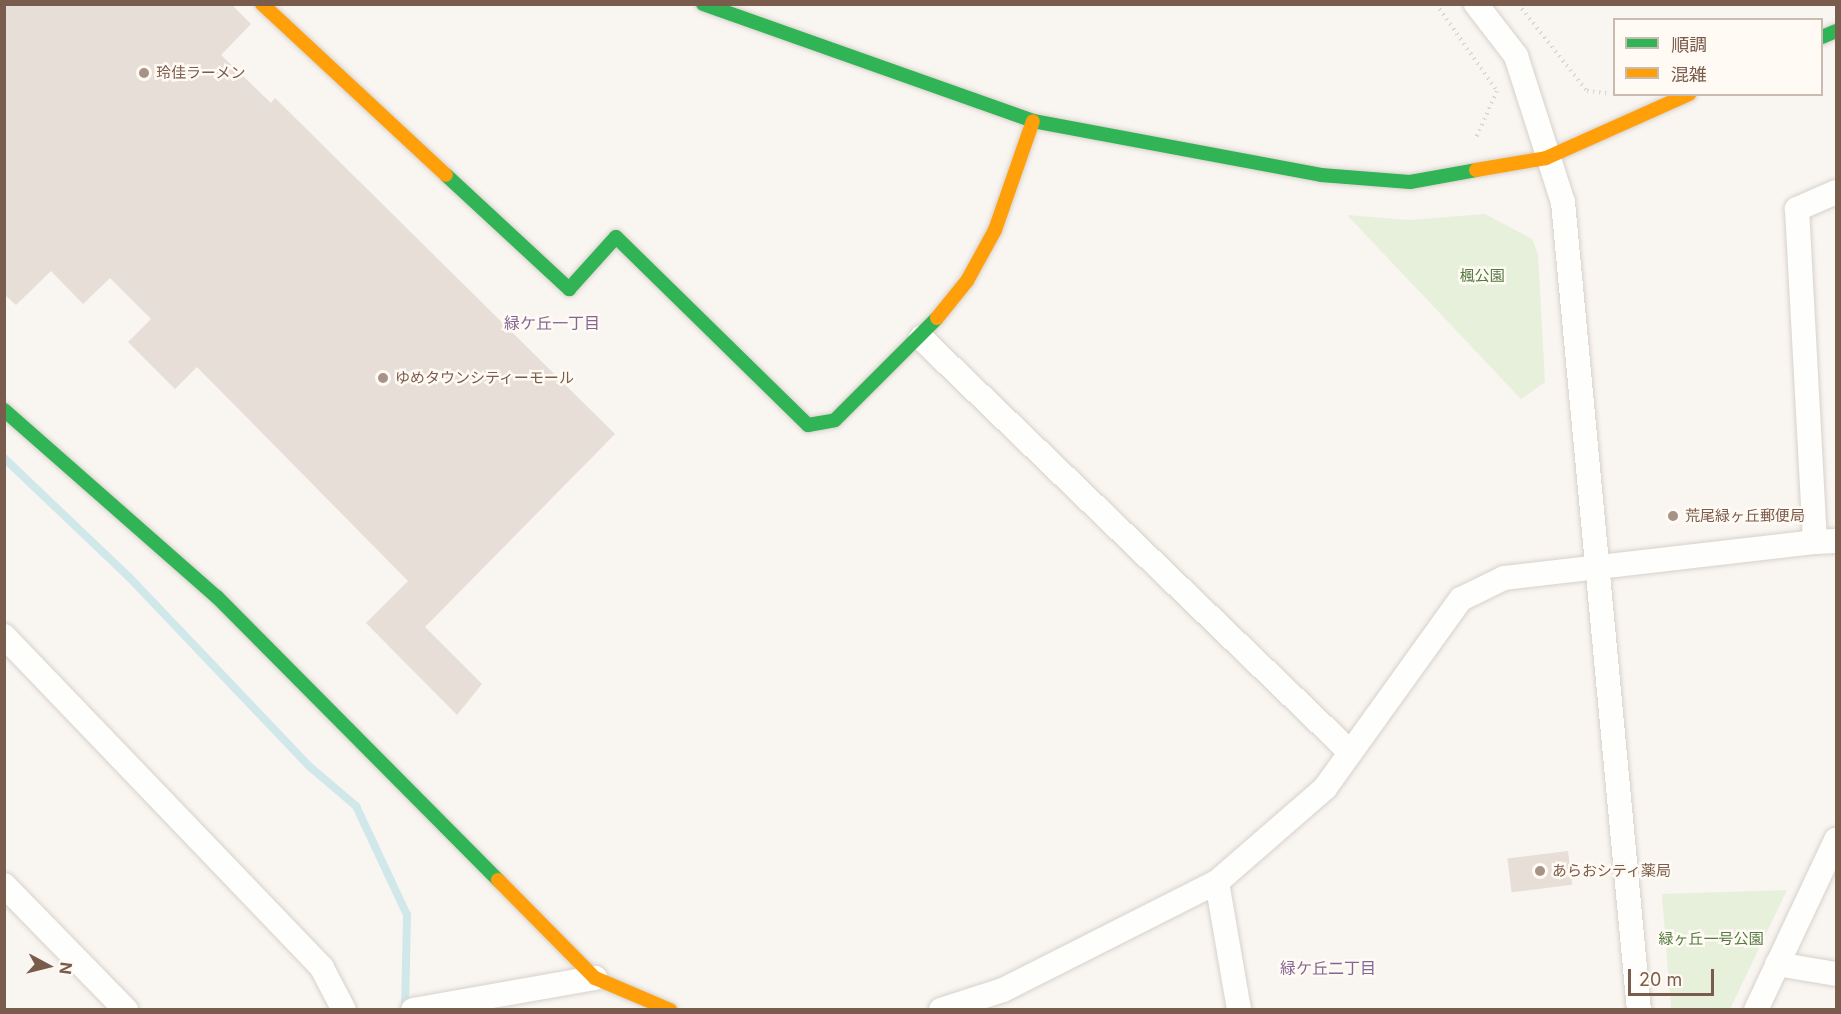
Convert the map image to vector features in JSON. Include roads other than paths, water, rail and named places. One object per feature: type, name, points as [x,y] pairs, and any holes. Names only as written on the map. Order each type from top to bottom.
[{"type":"street","points":[[262,4],[569,289],[616,237],[808,425],[835,420],[921,338],[967,281],[996,230],[1033,121]]},
{"type":"street","points":[[703,4],[1033,121],[1322,175],[1399,181],[1546,158],[1685,96]]},
{"type":"street","points":[[1476,4],[1516,56],[1546,158],[1563,202],[1584,403],[1595,566],[1615,725],[1639,1010]]},
{"type":"street","points":[[941,1010],[1003,990],[1217,882],[1325,788],[1461,599],[1504,578],[1595,566],[1826,542],[1797,209],[1836,192]]},
{"type":"street","points":[[921,338],[1350,752]]},
{"type":"street","points":[[4,410],[217,597],[595,978],[670,1010]]},
{"type":"street","points":[[4,636],[322,968],[345,1010]]},
{"type":"street","points":[[1756,1010],[1836,840]]},
{"type":"street","points":[[1217,882],[1239,1010]]},
{"type":"street","points":[[4,885],[126,1010]]},
{"type":"street","points":[[1777,964],[1836,974]]},
{"type":"street","points":[[413,1010],[440,1005],[482,1004],[595,978]]},
{"type":"waterway","points":[[4,458],[129,577],[309,766],[356,806],[407,915],[405,1010]]},
{"type":"place","name":"玲佳ラーメン","points":[[144,73]]},
{"type":"place","name":"ゆめタウンシティーモール","points":[[383,378]]},
{"type":"place","name":"荒尾緑ヶ丘郵便局","points":[[1673,516]]},
{"type":"place","name":"あらおシティ薬局","points":[[1540,871]]},
{"type":"district","name":"緑ケ丘一丁目","points":[[552,323]]},
{"type":"district","name":"緑ケ丘二丁目","points":[[1328,968]]},
{"type":"park label","name":"楓公園","points":[[1482,276]]},
{"type":"park label","name":"緑ヶ丘一号公園","points":[[1711,939]]}]
